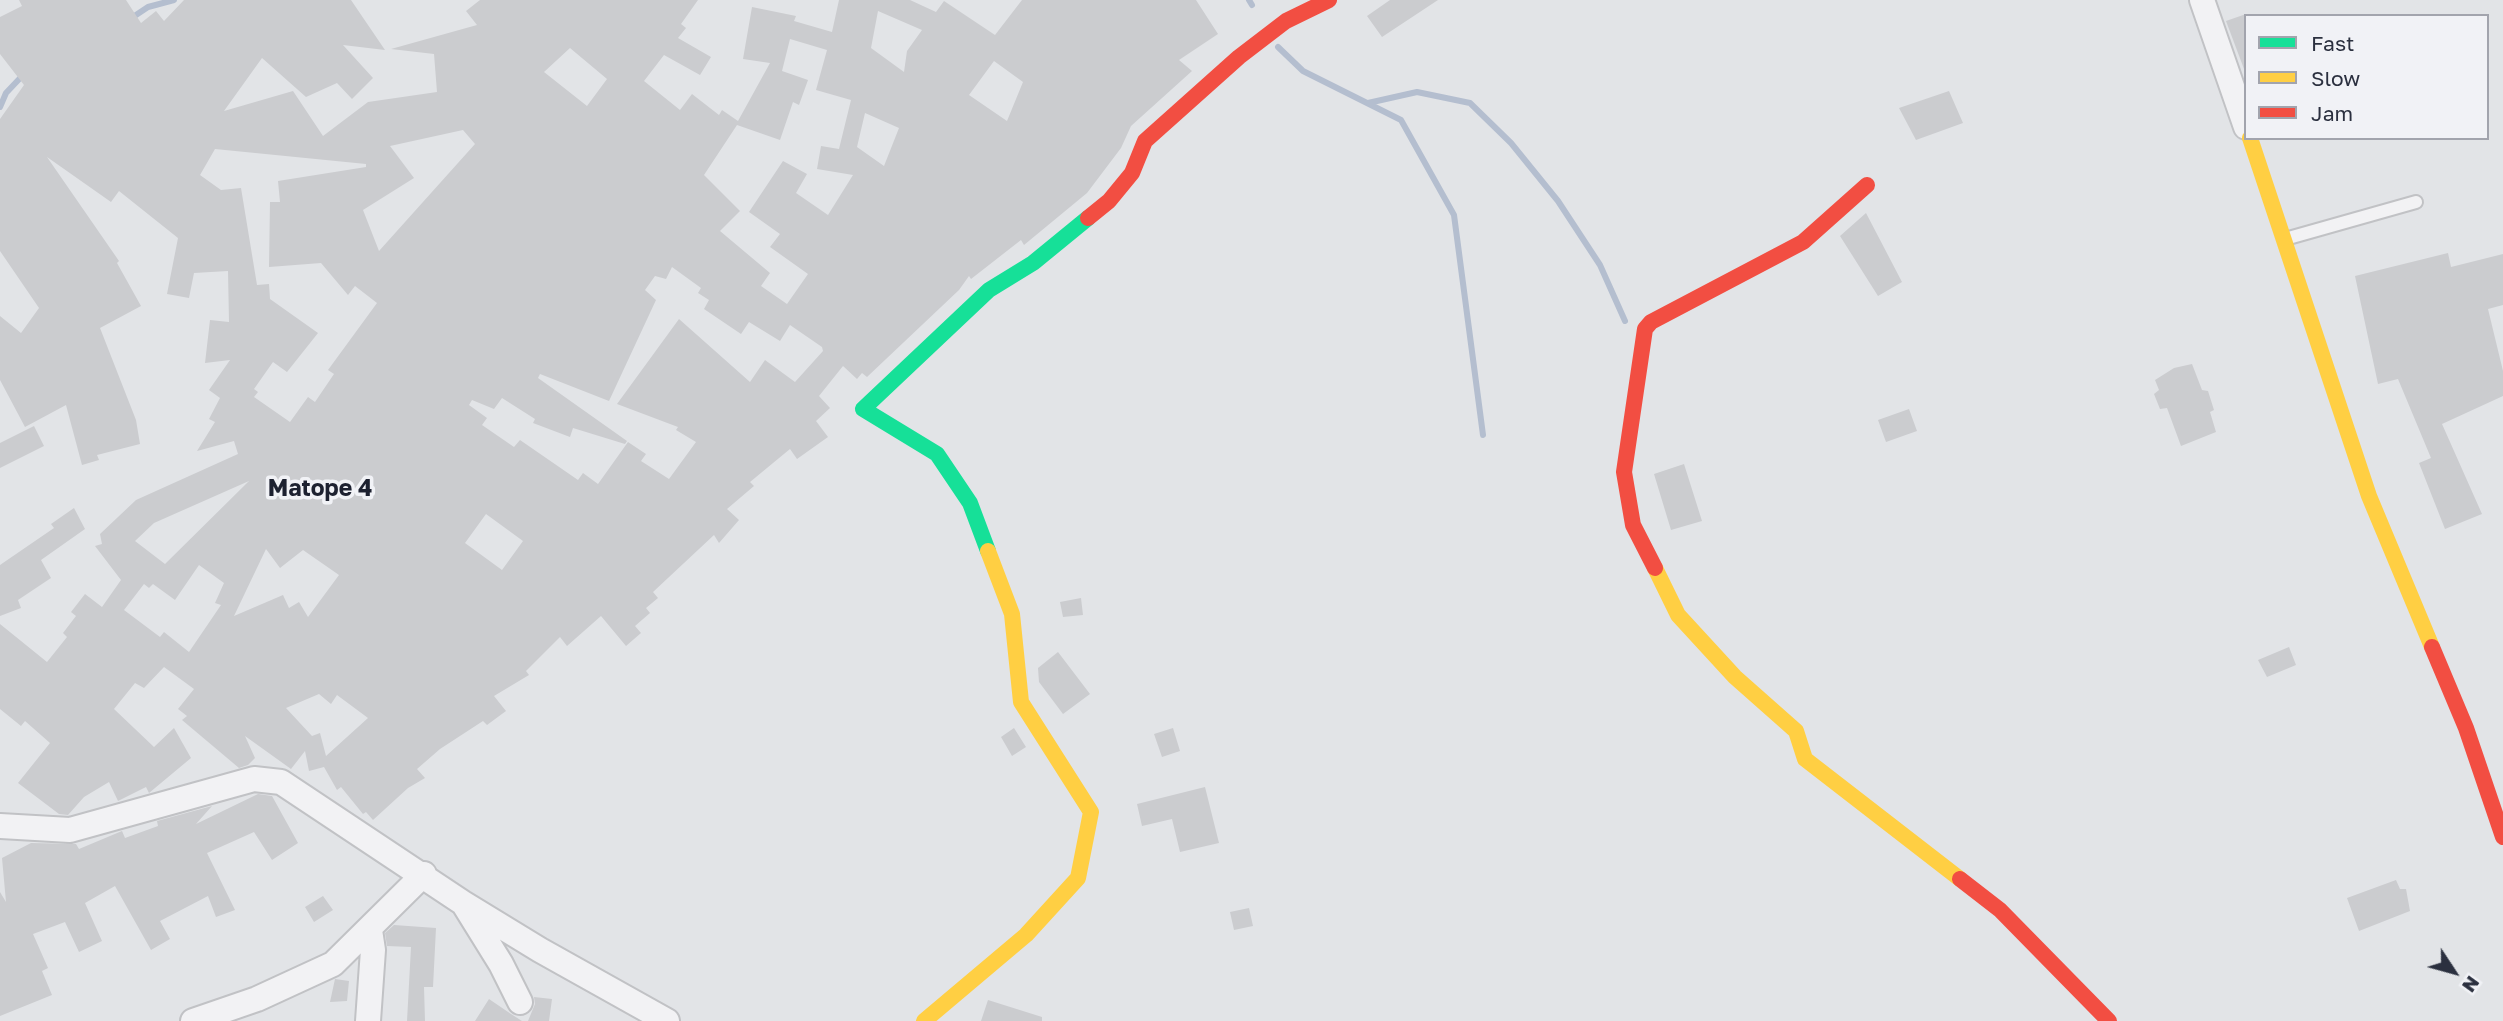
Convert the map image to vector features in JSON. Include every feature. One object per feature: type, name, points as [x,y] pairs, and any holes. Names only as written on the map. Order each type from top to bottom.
[{"type":"street","points":[[924,1021],[1026,935],[1078,878],[1091,812],[1021,702],[1012,614],[970,503],[937,454],[863,409],[989,290],[1033,263],[1108,201],[1132,173],[1145,141],[1240,57],[1286,21],[1329,0]]},
{"type":"street","points":[[2202,0],[2244,121]]},
{"type":"street","points":[[2250,140],[2369,496],[2466,728],[2503,837]]},
{"type":"street","points":[[1867,185],[1803,242],[1651,322],[1645,329],[1624,472],[1633,525],[1678,615],[1735,677],[1796,731],[1805,759],[2000,910],[2109,1021]]},
{"type":"street","points":[[0,826],[69,830],[254,779],[281,782],[424,874],[463,903],[540,950],[667,1021]]},
{"type":"street","points":[[193,1021],[257,999],[333,964],[424,874]]},
{"type":"street","points":[[463,903],[501,964],[520,1002]]},
{"type":"street","points":[[368,1021],[373,950],[370,930]]},
{"type":"lane","points":[[2285,239],[2416,202]]},
{"type":"building","points":[[19,0],[126,0],[141,23],[156,11],[164,21],[184,0],[351,0],[385,50],[343,45],[373,78],[352,99],[337,83],[306,97],[262,58],[224,111],[293,91],[323,136],[368,102],[437,92],[434,54],[391,49],[477,25],[466,11],[480,0],[698,0],[681,24],[686,28],[678,38],[711,57],[700,75],[664,55],[644,81],[680,110],[692,94],[719,115],[722,110],[738,121],[770,63],[743,59],[752,7],[796,16],[794,21],[832,32],[839,0],[910,0],[936,12],[944,1],[995,35],[1022,0],[1196,0],[1218,34],[1179,60],[1192,71],[1131,126],[1121,148],[1087,193],[1024,245],[1021,240],[971,279],[969,276],[959,290],[867,377],[862,373],[857,379],[843,366],[819,396],[830,408],[816,421],[828,437],[797,459],[790,449],[750,482],[754,486],[727,509],[739,520],[719,543],[714,535],[653,592],[658,598],[646,608],[650,613],[635,626],[641,633],[626,646],[601,616],[567,646],[560,637],[526,671],[529,675],[494,696],[506,711],[487,725],[483,721],[440,749],[417,769],[425,778],[408,788],[373,820],[366,812],[363,814],[341,787],[337,790],[324,767],[309,771],[305,751],[291,769],[245,736],[255,758],[248,765],[239,768],[182,720],[187,716],[178,709],[194,689],[164,667],[144,688],[135,683],[114,709],[154,747],[174,728],[191,758],[149,793],[146,787],[118,801],[109,782],[84,797],[68,815],[59,814],[18,783],[50,743],[25,721],[21,726],[0,709],[0,624],[47,662],[67,637],[63,633],[76,616],[71,612],[85,594],[102,607],[121,580],[95,546],[102,544],[100,534],[136,500],[238,454],[234,441],[197,451],[215,422],[209,419],[220,398],[209,390],[230,360],[205,363],[210,320],[229,322],[228,271],[194,273],[189,298],[167,294],[178,238],[119,191],[111,202],[47,157],[119,261],[117,263],[141,306],[100,328],[136,420],[140,444],[97,455],[99,460],[82,465],[66,405],[25,427],[0,380],[0,316],[21,333],[39,308],[0,251],[0,119],[24,85],[0,54],[0,17],[22,6]],"holes":[[[878,11],[922,30],[907,51],[904,72],[871,48]],[[790,39],[827,50],[816,90],[851,100],[839,149],[821,146],[817,169],[853,175],[828,215],[796,193],[807,174],[783,161],[749,212],[780,234],[770,247],[808,274],[787,304],[761,286],[770,273],[720,231],[740,211],[704,175],[737,125],[780,140],[793,102],[799,105],[808,80],[782,71]],[[570,48],[607,79],[587,106],[544,72]],[[994,61],[1023,82],[1007,121],[969,95]],[[865,113],[899,128],[884,166],[857,147]],[[463,130],[475,144],[379,251],[363,210],[414,178],[390,146]],[[215,149],[366,164],[366,167],[278,181],[280,202],[270,202],[269,267],[321,263],[348,295],[355,286],[377,303],[328,370],[334,374],[315,402],[308,397],[290,422],[254,397],[258,392],[254,389],[273,362],[287,372],[318,333],[270,299],[269,284],[257,285],[241,188],[221,190],[200,175]],[[672,267],[701,288],[698,293],[709,300],[704,309],[741,334],[749,322],[780,341],[790,325],[822,347],[823,351],[795,382],[765,360],[750,382],[679,319],[617,404],[678,427],[676,430],[696,442],[669,479],[641,461],[646,454],[628,442],[598,484],[583,473],[578,480],[520,440],[514,447],[482,425],[487,418],[469,405],[472,400],[494,409],[502,398],[535,419],[533,423],[570,437],[573,428],[625,444],[627,441],[538,378],[540,374],[609,401],[656,300],[645,290],[655,276],[666,279]],[[249,481],[165,564],[135,541],[154,523]],[[486,514],[523,541],[502,570],[465,543]],[[266,549],[280,568],[303,550],[339,575],[308,617],[299,602],[289,608],[283,595],[234,616]],[[199,565],[224,583],[215,603],[221,605],[189,652],[164,632],[160,637],[124,610],[144,584],[149,588],[153,584],[175,600]],[[319,694],[331,704],[337,695],[368,718],[326,756],[320,733],[312,736],[286,708]]]},
{"type":"building","points":[[1390,0],[1438,0],[1382,37],[1367,16]]},
{"type":"building","points":[[2244,15],[2244,69],[2226,21]]},
{"type":"building","points":[[1949,91],[1963,123],[1916,140],[1899,108]]},
{"type":"building","points":[[1866,213],[1902,282],[1878,296],[1840,236]]},
{"type":"building","points":[[2448,253],[2451,267],[2503,254],[2503,305],[2488,309],[2503,371],[2503,396],[2442,424],[2482,514],[2445,529],[2419,463],[2431,458],[2398,379],[2378,384],[2355,276]]},
{"type":"building","points":[[2192,364],[2202,390],[2208,391],[2214,410],[2210,412],[2216,432],[2181,446],[2167,408],[2160,409],[2154,394],[2159,390],[2155,380],[2174,368]]},
{"type":"building","points":[[1909,409],[1917,431],[1886,442],[1878,420]]},
{"type":"building","points":[[34,426],[44,446],[0,468],[0,443]]},
{"type":"building","points":[[1684,464],[1702,521],[1671,530],[1654,474]]},
{"type":"building","points":[[74,508],[85,529],[41,560],[51,578],[18,600],[21,608],[0,616],[0,565],[54,528],[51,524]]},
{"type":"building","points":[[1081,598],[1083,615],[1063,617],[1060,602]]},
{"type":"building","points":[[2289,647],[2296,665],[2267,677],[2258,660]]},
{"type":"building","points":[[1058,652],[1090,694],[1063,714],[1039,682],[1038,668]]},
{"type":"building","points":[[1014,728],[1026,747],[1012,756],[1001,737]]},
{"type":"building","points":[[1173,728],[1180,751],[1162,757],[1154,734]]},
{"type":"building","points":[[1205,787],[1219,843],[1180,852],[1172,819],[1142,826],[1137,804]]},
{"type":"building","points":[[258,794],[272,796],[298,843],[272,860],[254,832],[207,853],[235,910],[216,917],[208,896],[160,921],[170,939],[151,950],[115,886],[85,903],[102,941],[79,952],[65,922],[33,934],[48,968],[42,971],[52,995],[0,1016],[0,892],[6,902],[2,858],[31,843],[76,844],[79,849],[122,831],[125,838],[158,826],[157,821],[212,806],[196,824]]},
{"type":"building","points":[[2396,880],[2400,889],[2406,889],[2410,911],[2359,931],[2347,898]]},
{"type":"building","points":[[323,896],[333,910],[314,922],[305,907]]},
{"type":"building","points":[[1249,908],[1253,926],[1234,930],[1230,912]]},
{"type":"building","points":[[394,925],[436,928],[433,987],[424,987],[425,1021],[407,1021],[411,947],[387,946],[385,933]]},
{"type":"building","points":[[335,979],[349,981],[347,1001],[330,1002]]},
{"type":"building","points":[[534,997],[552,999],[549,1021],[528,1021],[535,1004]]},
{"type":"building","points":[[489,999],[511,1014],[522,1021],[475,1021]]},
{"type":"building","points":[[988,1000],[1042,1017],[1042,1021],[981,1021]]},
{"type":"waterway","points":[[130,19],[148,7],[174,0]]},
{"type":"waterway","points":[[1249,0],[1252,5]]},
{"type":"waterway","points":[[1278,47],[1303,71],[1401,120],[1454,215],[1483,435]]},
{"type":"waterway","points":[[0,107],[6,93],[23,75]]},
{"type":"waterway","points":[[1368,103],[1417,92],[1470,103],[1511,143],[1558,201],[1600,265],[1625,321]]},
{"type":"traffic: fast","points":[[988,551],[970,503],[937,454],[863,409],[989,290],[1033,263],[1088,218]]},
{"type":"traffic: slow","points":[[2251,140],[2369,496],[2432,647]]},
{"type":"traffic: slow","points":[[924,1021],[1026,935],[1078,878],[1091,812],[1021,702],[1012,614],[988,551]]},
{"type":"traffic: slow","points":[[1655,568],[1678,615],[1735,677],[1796,731],[1805,759],[1960,879]]},
{"type":"traffic: jam","points":[[1088,218],[1109,201],[1132,173],[1145,141],[1239,57],[1286,21],[1329,0]]},
{"type":"traffic: jam","points":[[1655,568],[1633,525],[1624,472],[1645,329],[1651,322],[1803,242],[1867,185]]},
{"type":"traffic: jam","points":[[2432,647],[2466,728],[2503,837]]},
{"type":"traffic: jam","points":[[1960,879],[2000,910],[2109,1021]]},
{"type":"district","name":"Matope 4","points":[[320,489]]}]
